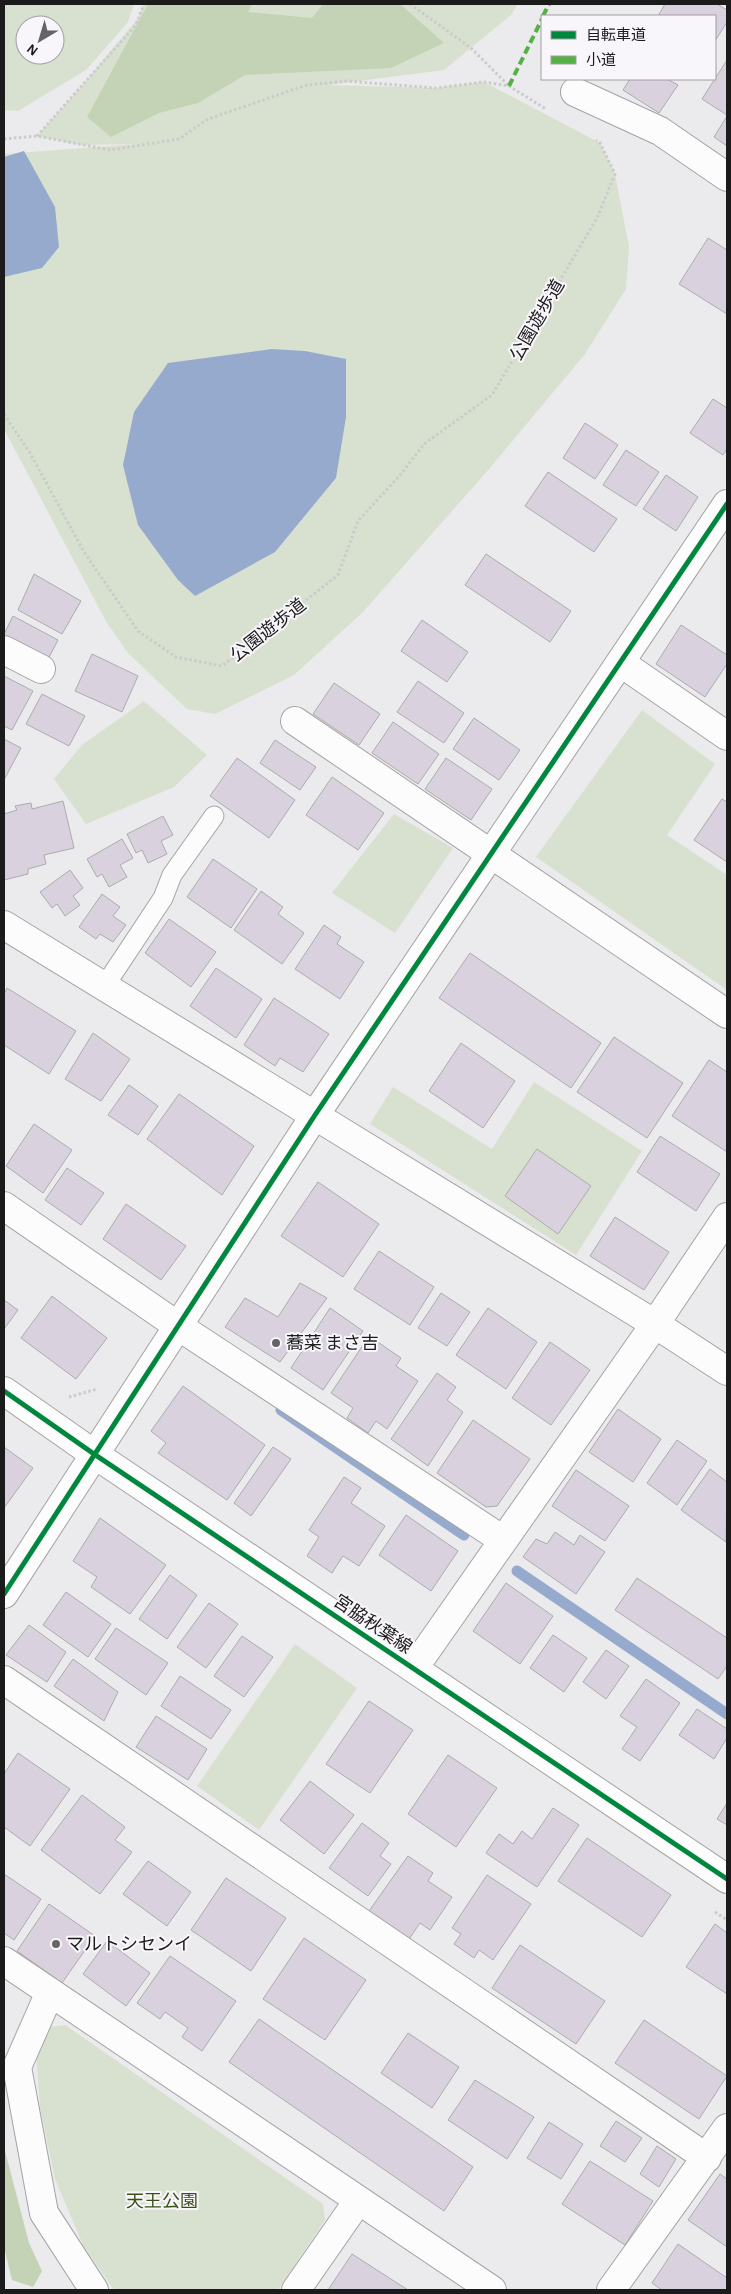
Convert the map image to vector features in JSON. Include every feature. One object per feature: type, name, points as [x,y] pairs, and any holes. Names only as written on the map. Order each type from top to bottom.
[{"type":"street","points":[[575,92],[660,131],[727,177]]},
{"type":"street","points":[[4,1594],[316,1115],[727,504]]},
{"type":"street","points":[[4,650],[40,669]]},
{"type":"street","points":[[620,663],[727,736]]},
{"type":"street","points":[[295,721],[727,1014]]},
{"type":"street","points":[[4,925],[655,1324],[727,1371]]},
{"type":"street","points":[[4,1206],[178,1326],[503,1540]]},
{"type":"street","points":[[414,1668],[655,1324],[727,1217]]},
{"type":"street","name":"宮脇秋葉線","points":[[4,1390],[94,1454],[727,1879]]},
{"type":"street","points":[[4,1680],[707,2158]]},
{"type":"street","points":[[4,1961],[492,2290]]},
{"type":"street","points":[[50,1992],[17,2067],[44,2213],[94,2290]]},
{"type":"street","points":[[611,2290],[727,2128]]},
{"type":"street","points":[[296,2290],[358,2201]]},
{"type":"lane","points":[[104,987],[163,898],[172,875],[214,816]]},
{"type":"path","points":[[37,136],[136,25],[144,4]]},
{"type":"path","points":[[410,4],[471,48],[510,86],[550,112]]},
{"type":"path","points":[[4,139],[37,136],[110,150],[179,139],[217,116],[308,85],[346,81],[435,88],[484,82],[510,86]]},
{"type":"green space","points":[[4,4],[134,4],[128,22],[86,70],[18,111],[4,110]]},
{"type":"green space","points":[[143,4],[518,4],[511,15],[444,70],[328,85],[435,88],[484,82],[600,143],[615,174],[629,247],[626,289],[585,354],[489,469],[363,612],[294,675],[215,714],[187,709],[128,653],[107,623],[4,429],[4,154],[137,144],[81,145],[37,136],[139,17]]},
{"type":"green space","points":[[148,4],[252,4],[248,12],[312,18],[323,4],[400,4],[444,43],[391,68],[245,75],[198,103],[159,113],[111,137],[87,117]]},
{"type":"green space","points":[[144,701],[207,755],[174,787],[86,824],[54,779],[82,745]]},
{"type":"green space","points":[[642,710],[715,764],[667,835],[727,875],[727,990],[536,857]]},
{"type":"green space","points":[[394,814],[453,848],[395,933],[332,893]]},
{"type":"green space","points":[[534,1082],[642,1151],[576,1255],[370,1124],[393,1087],[492,1149]]},
{"type":"green space","points":[[295,1644],[357,1688],[259,1830],[197,1786]]},
{"type":"green space","name":"天王公園","points":[[65,2025],[323,2204],[325,2220],[278,2290],[114,2290],[83,2245],[55,2179],[40,2108],[36,2050],[51,2027]]},
{"type":"green space","points":[[4,2147],[29,2243],[42,2271],[33,2287],[12,2280],[4,2247]]},
{"type":"water","points":[[24,151],[55,207],[59,247],[42,268],[4,277],[4,157]]},
{"type":"water","points":[[272,349],[305,351],[346,359],[346,417],[336,478],[275,552],[195,596],[178,580],[138,525],[123,465],[134,412],[168,363]]},
{"type":"building","points":[[665,4],[717,4],[727,10],[727,22],[716,39],[716,15],[659,15]]},
{"type":"building","points":[[727,60],[727,115],[702,99],[716,80]]},
{"type":"building","points":[[629,80],[669,80],[678,85],[659,113],[623,90]]},
{"type":"building","points":[[727,116],[727,146],[714,137]]},
{"type":"building","points":[[708,238],[727,250],[727,314],[679,284]]},
{"type":"building","points":[[713,399],[727,408],[727,449],[723,455],[690,433]]},
{"type":"building","points":[[585,423],[618,445],[595,479],[563,458]]},
{"type":"building","points":[[626,450],[659,472],[636,506],[603,485]]},
{"type":"building","points":[[548,472],[617,519],[594,552],[525,506]]},
{"type":"building","points":[[666,475],[698,497],[676,531],[643,509]]},
{"type":"building","points":[[486,554],[571,611],[550,642],[465,585]]},
{"type":"building","points":[[34,574],[81,601],[62,634],[18,610]]},
{"type":"building","points":[[13,616],[58,640],[46,663],[4,640],[4,634]]},
{"type":"building","points":[[422,620],[468,652],[447,682],[401,651]]},
{"type":"building","points":[[681,625],[727,655],[727,664],[705,697],[656,664]]},
{"type":"building","points":[[92,654],[138,676],[122,712],[75,691]]},
{"type":"building","points":[[4,676],[33,691],[12,730],[4,726]]},
{"type":"building","points":[[418,681],[464,713],[444,743],[397,712]]},
{"type":"building","points":[[334,683],[380,714],[359,745],[313,714]]},
{"type":"building","points":[[42,694],[85,716],[69,746],[26,724]]},
{"type":"building","points":[[474,718],[520,750],[499,780],[453,749]]},
{"type":"building","points":[[393,722],[439,754],[418,784],[372,753]]},
{"type":"building","points":[[4,739],[21,748],[5,778],[4,778]]},
{"type":"building","points":[[275,740],[316,767],[300,790],[260,763]]},
{"type":"building","points":[[237,758],[295,800],[269,838],[210,796]]},
{"type":"building","points":[[446,758],[492,789],[471,820],[425,789]]},
{"type":"building","points":[[332,777],[384,813],[358,850],[306,815]]},
{"type":"building","points":[[722,799],[727,802],[727,862],[694,840]]},
{"type":"building","points":[[63,801],[74,848],[44,855],[46,864],[28,869],[28,874],[4,880],[4,814],[17,810],[15,806],[31,803],[32,809]]},
{"type":"building","points":[[163,816],[173,835],[161,841],[167,854],[148,863],[142,850],[136,853],[127,834]]},
{"type":"building","points":[[122,839],[133,858],[120,865],[127,877],[109,887],[102,874],[97,877],[87,859]]},
{"type":"building","points":[[213,859],[257,889],[231,928],[187,897]]},
{"type":"building","points":[[70,870],[83,888],[73,896],[80,905],[65,916],[57,904],[52,908],[40,892]]},
{"type":"building","points":[[261,891],[283,907],[278,914],[304,933],[282,964],[234,930]]},
{"type":"building","points":[[102,894],[120,907],[113,916],[126,925],[113,942],[100,934],[96,939],[79,927]]},
{"type":"building","points":[[169,919],[216,952],[191,987],[145,953]]},
{"type":"building","points":[[324,925],[341,937],[337,944],[364,962],[340,999],[295,969]]},
{"type":"building","points":[[470,953],[601,1043],[571,1088],[439,998]]},
{"type":"building","points":[[216,968],[262,999],[236,1038],[190,1006]]},
{"type":"building","points":[[7,988],[76,1031],[49,1074],[4,1045],[4,994]]},
{"type":"building","points":[[274,998],[329,1034],[303,1072],[280,1058],[275,1066],[244,1045]]},
{"type":"building","points":[[93,1033],[130,1059],[101,1101],[65,1079]]},
{"type":"building","points":[[614,1037],[683,1083],[647,1138],[577,1092]]},
{"type":"building","points":[[461,1043],[515,1081],[483,1128],[429,1091]]},
{"type":"building","points":[[709,1060],[727,1072],[727,1152],[672,1116]]},
{"type":"building","points":[[129,1085],[158,1106],[138,1135],[108,1115]]},
{"type":"building","points":[[179,1094],[254,1146],[222,1195],[147,1139]]},
{"type":"building","points":[[34,1124],[72,1150],[43,1193],[6,1166]]},
{"type":"building","points":[[660,1136],[720,1174],[696,1211],[637,1172]]},
{"type":"building","points":[[537,1149],[591,1186],[558,1234],[505,1196]]},
{"type":"building","points":[[67,1168],[104,1193],[81,1225],[45,1200]]},
{"type":"building","points":[[318,1182],[379,1224],[343,1277],[281,1236]]},
{"type":"building","points":[[126,1204],[186,1246],[161,1280],[103,1239]]},
{"type":"building","points":[[615,1217],[669,1252],[644,1290],[590,1256]]},
{"type":"building","points":[[379,1251],[434,1287],[410,1325],[354,1289]]},
{"type":"building","points":[[300,1283],[327,1298],[280,1362],[225,1327],[245,1298],[278,1317]]},
{"type":"building","points":[[441,1293],[470,1312],[447,1346],[418,1328]]},
{"type":"building","points":[[52,1296],[107,1338],[76,1379],[21,1338]]},
{"type":"building","points":[[4,1300],[18,1310],[4,1329]]},
{"type":"building","points":[[330,1308],[363,1331],[323,1390],[291,1368]]},
{"type":"building","points":[[488,1308],[537,1342],[506,1389],[456,1355]]},
{"type":"building","points":[[369,1336],[401,1358],[396,1366],[418,1381],[387,1429],[376,1421],[368,1433],[347,1418],[353,1408],[331,1393]]},
{"type":"building","points":[[550,1342],[590,1370],[551,1425],[512,1398]]},
{"type":"building","points":[[437,1373],[456,1387],[447,1400],[463,1412],[428,1466],[391,1439]]},
{"type":"building","points":[[183,1386],[265,1445],[227,1500],[158,1453],[166,1443],[151,1431]]},
{"type":"building","points":[[618,1409],[661,1439],[633,1482],[589,1452]]},
{"type":"building","points":[[473,1420],[530,1459],[497,1506],[486,1507],[437,1473]]},
{"type":"building","points":[[677,1440],[707,1461],[677,1505],[647,1483]]},
{"type":"building","points":[[4,1447],[33,1468],[4,1508]]},
{"type":"building","points":[[273,1447],[291,1459],[251,1516],[234,1503]]},
{"type":"building","points":[[710,1469],[727,1482],[726,1542],[681,1510]]},
{"type":"building","points":[[576,1470],[629,1506],[605,1541],[552,1506]]},
{"type":"building","points":[[344,1477],[361,1488],[351,1503],[385,1526],[359,1566],[343,1556],[332,1573],[307,1556],[319,1537],[309,1530]]},
{"type":"building","points":[[406,1515],[458,1551],[431,1591],[379,1555]]},
{"type":"building","points":[[100,1518],[166,1565],[130,1614],[91,1587],[97,1577],[73,1561]]},
{"type":"building","points":[[555,1532],[574,1545],[580,1535],[605,1552],[576,1594],[523,1557],[536,1539],[547,1544]]},
{"type":"building","points":[[170,1575],[197,1595],[167,1639],[139,1619]]},
{"type":"building","points":[[637,1578],[727,1638],[727,1666],[718,1679],[615,1610]]},
{"type":"building","points":[[506,1583],[553,1616],[520,1664],[473,1631]]},
{"type":"building","points":[[66,1592],[111,1624],[88,1657],[43,1625]]},
{"type":"building","points":[[209,1603],[238,1624],[206,1668],[177,1647]]},
{"type":"building","points":[[29,1625],[66,1652],[47,1682],[6,1655]]},
{"type":"building","points":[[116,1628],[168,1663],[146,1695],[95,1659]]},
{"type":"building","points":[[553,1635],[587,1658],[564,1692],[530,1668]]},
{"type":"building","points":[[242,1636],[273,1657],[244,1697],[214,1676]]},
{"type":"building","points":[[606,1650],[629,1666],[606,1699],[583,1682]]},
{"type":"building","points":[[73,1659],[118,1692],[104,1721],[54,1686]]},
{"type":"building","points":[[180,1676],[231,1710],[211,1739],[161,1706]]},
{"type":"building","points":[[646,1679],[680,1703],[640,1761],[622,1749],[637,1727],[620,1716]]},
{"type":"building","points":[[369,1701],[413,1730],[370,1793],[326,1764]]},
{"type":"building","points":[[697,1709],[727,1729],[727,1738],[714,1759],[679,1735]]},
{"type":"building","points":[[156,1716],[207,1749],[188,1780],[136,1747]]},
{"type":"building","points":[[18,1753],[70,1789],[30,1846],[4,1827],[4,1774]]},
{"type":"building","points":[[448,1755],[497,1788],[456,1847],[408,1814]]},
{"type":"building","points":[[310,1781],[354,1815],[324,1854],[280,1820]]},
{"type":"building","points":[[82,1795],[125,1827],[115,1840],[132,1852],[100,1894],[41,1850]]},
{"type":"building","points":[[727,1803],[727,1825],[717,1819]]},
{"type":"building","points":[[553,1808],[579,1825],[537,1887],[486,1853],[499,1834],[513,1844],[522,1831],[532,1839]]},
{"type":"building","points":[[362,1823],[389,1843],[380,1856],[391,1864],[368,1896],[329,1868]]},
{"type":"building","points":[[587,1838],[671,1895],[642,1937],[558,1881]]},
{"type":"building","points":[[408,1856],[433,1873],[428,1881],[452,1897],[430,1930],[420,1923],[409,1939],[369,1911]]},
{"type":"building","points":[[148,1861],[191,1892],[167,1926],[123,1894]]},
{"type":"building","points":[[4,1874],[41,1899],[14,1940],[4,1933]]},
{"type":"building","points":[[487,1875],[531,1904],[493,1960],[479,1950],[474,1958],[454,1944],[461,1934],[452,1928]]},
{"type":"building","points":[[226,1878],[286,1918],[251,1971],[191,1930]]},
{"type":"building","name":"マルトシセンイ","points":[[49,1904],[95,1936],[62,1983],[17,1951]]},
{"type":"building","points":[[715,1924],[727,1933],[727,1994],[686,1967]]},
{"type":"building","points":[[304,1938],[366,1980],[325,2040],[263,1999]]},
{"type":"building","points":[[107,1941],[150,1973],[126,2006],[83,1974]]},
{"type":"building","points":[[520,1945],[605,2001],[576,2044],[492,1988]]},
{"type":"building","points":[[170,1956],[236,2001],[202,2051],[182,2037],[188,2028],[165,2012],[160,2019],[137,2003]]},
{"type":"building","points":[[259,2019],[473,2167],[444,2211],[229,2062]]},
{"type":"building","points":[[644,2020],[727,2076],[699,2119],[615,2063]]},
{"type":"building","points":[[408,2033],[459,2067],[432,2108],[381,2073]]},
{"type":"building","points":[[475,2080],[534,2117],[507,2159],[448,2120]]},
{"type":"building","points":[[616,2121],[642,2138],[625,2162],[600,2146]]},
{"type":"building","points":[[549,2122],[583,2144],[561,2179],[527,2158]]},
{"type":"building","points":[[657,2146],[676,2159],[659,2187],[640,2174]]},
{"type":"building","points":[[590,2161],[653,2201],[625,2245],[562,2204]]},
{"type":"building","points":[[720,2174],[727,2179],[727,2247],[688,2220]]},
{"type":"building","points":[[678,2244],[727,2278],[727,2290],[662,2290],[652,2283]]},
{"type":"building","points":[[352,2254],[408,2290],[328,2290]]},
{"type":"waterway","points":[[281,1410],[464,1535]]},
{"type":"waterway","points":[[517,1571],[727,1714]]},
{"type":"marked path","points":[[544,15],[549,4]]},
{"type":"marked path","points":[[509,86],[541,21]]},
{"type":"cycle path","points":[[4,1594],[315,1115],[727,504]]},
{"type":"cycle path","points":[[4,1391],[94,1454],[727,1879]]},
{"type":"place","name":"蕎菜 まさ吉","points":[[276,1343]]},
{"type":"place","name":"マルトシセンイ","points":[[56,1944]]}]
